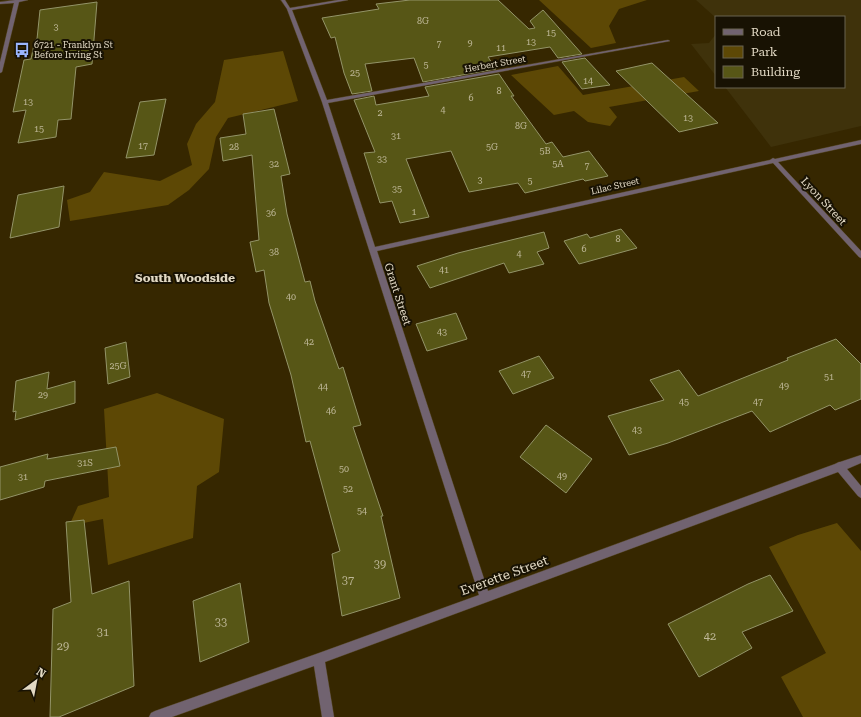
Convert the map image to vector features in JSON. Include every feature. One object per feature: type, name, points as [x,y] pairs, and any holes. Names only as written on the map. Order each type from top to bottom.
[{"type":"street","points":[[0,3],[26,0]]},
{"type":"street","name":"Grant Street","points":[[283,0],[289,9],[325,102],[485,597]]},
{"type":"street","points":[[289,9],[346,0]]},
{"type":"street","points":[[0,72],[17,1]]},
{"type":"street","name":"Herbert Street","points":[[325,102],[668,41]]},
{"type":"street","name":"Lilac Street","points":[[372,250],[773,160],[861,142]]},
{"type":"street","name":"Lyon Street","points":[[773,160],[861,255]]},
{"type":"street","name":"Everette Street","points":[[156,717],[319,659],[861,459]]},
{"type":"street","points":[[839,466],[861,493]]},
{"type":"street","points":[[319,659],[328,717]]},
{"type":"shaded area","points":[[696,0],[861,0],[861,126],[771,147],[726,88],[845,88],[845,16],[715,17]]},
{"type":"shaded area","points":[[715,35],[715,75],[691,44],[709,43]]},
{"type":"green space","points":[[539,0],[647,0],[619,9],[609,26],[616,43],[591,48]]},
{"type":"green space","points":[[283,51],[298,101],[228,118],[216,137],[209,169],[189,190],[168,205],[70,221],[67,200],[90,192],[104,172],[160,181],[192,165],[187,144],[196,124],[215,102],[224,60]]},
{"type":"green space","points":[[558,66],[583,95],[684,77],[699,91],[609,107],[617,117],[610,126],[588,122],[574,111],[554,115],[511,75]]},
{"type":"green space","points":[[157,393],[224,419],[219,472],[197,486],[193,538],[108,565],[103,519],[69,526],[78,506],[109,497],[104,409]]},
{"type":"green space","points":[[837,523],[861,551],[861,717],[803,717],[781,677],[826,653],[769,547],[798,535]]},
{"type":"building","points":[[410,0],[498,0],[529,29],[535,28],[530,21],[543,10],[582,54],[558,58],[550,47],[488,57],[496,69],[423,82],[414,58],[365,64],[372,91],[352,94],[344,73],[335,37],[331,38],[322,18],[379,9],[376,4]]},
{"type":"building","points":[[97,2],[92,64],[76,67],[71,119],[58,120],[56,137],[18,143],[26,110],[13,112],[24,60],[31,59],[35,40],[37,39],[40,10]]},
{"type":"building","points":[[585,58],[610,85],[582,89],[562,62]]},
{"type":"building","points":[[652,63],[718,123],[679,132],[616,71]]},
{"type":"building","points":[[499,74],[514,96],[511,96],[546,144],[552,142],[563,157],[589,151],[608,176],[585,181],[583,179],[525,193],[518,183],[469,192],[451,151],[406,159],[429,217],[400,223],[392,201],[380,203],[364,153],[375,152],[354,100],[374,96],[376,105],[429,96],[425,87]]},
{"type":"building","points":[[166,99],[154,155],[126,158],[140,102]]},
{"type":"building","points":[[274,109],[290,174],[281,176],[287,214],[305,282],[310,281],[315,301],[339,369],[343,367],[361,425],[353,427],[383,516],[381,516],[400,598],[342,616],[332,554],[340,551],[310,441],[306,442],[291,375],[269,303],[264,270],[256,272],[250,242],[259,240],[252,155],[223,161],[220,138],[246,134],[243,114]]},
{"type":"building","points":[[64,186],[59,227],[10,238],[18,195]]},
{"type":"building","points":[[621,229],[637,248],[579,264],[564,241],[587,234],[590,238]]},
{"type":"building","points":[[544,232],[549,248],[537,252],[544,264],[509,273],[504,263],[430,288],[417,266],[458,253]]},
{"type":"building","points":[[456,313],[467,339],[427,351],[416,324]]},
{"type":"building","points":[[836,339],[861,364],[861,399],[835,410],[830,405],[770,432],[752,411],[668,443],[629,455],[608,416],[664,400],[650,380],[679,370],[698,396]]},
{"type":"building","points":[[126,342],[130,377],[108,384],[105,348]]},
{"type":"building","points":[[539,356],[554,378],[513,394],[499,371]]},
{"type":"building","points":[[49,372],[47,389],[75,381],[75,403],[15,420],[16,411],[13,412],[16,381]]},
{"type":"building","points":[[546,425],[592,459],[566,493],[520,457]]},
{"type":"building","points":[[116,447],[120,466],[45,481],[44,487],[0,500],[0,467],[48,454],[47,459]]},
{"type":"building","points":[[84,520],[92,594],[129,581],[134,686],[59,717],[50,717],[53,609],[71,602],[66,522]]},
{"type":"building","points":[[770,575],[793,611],[742,632],[752,648],[699,677],[668,624],[748,584]]},
{"type":"building","points":[[240,583],[249,642],[200,662],[193,601]]},
{"type":"place","name":"6721 - Franklyn St Before Irving St","points":[[22,50]]},
{"type":"district","name":"South Woodside","points":[[185,278]]}]
